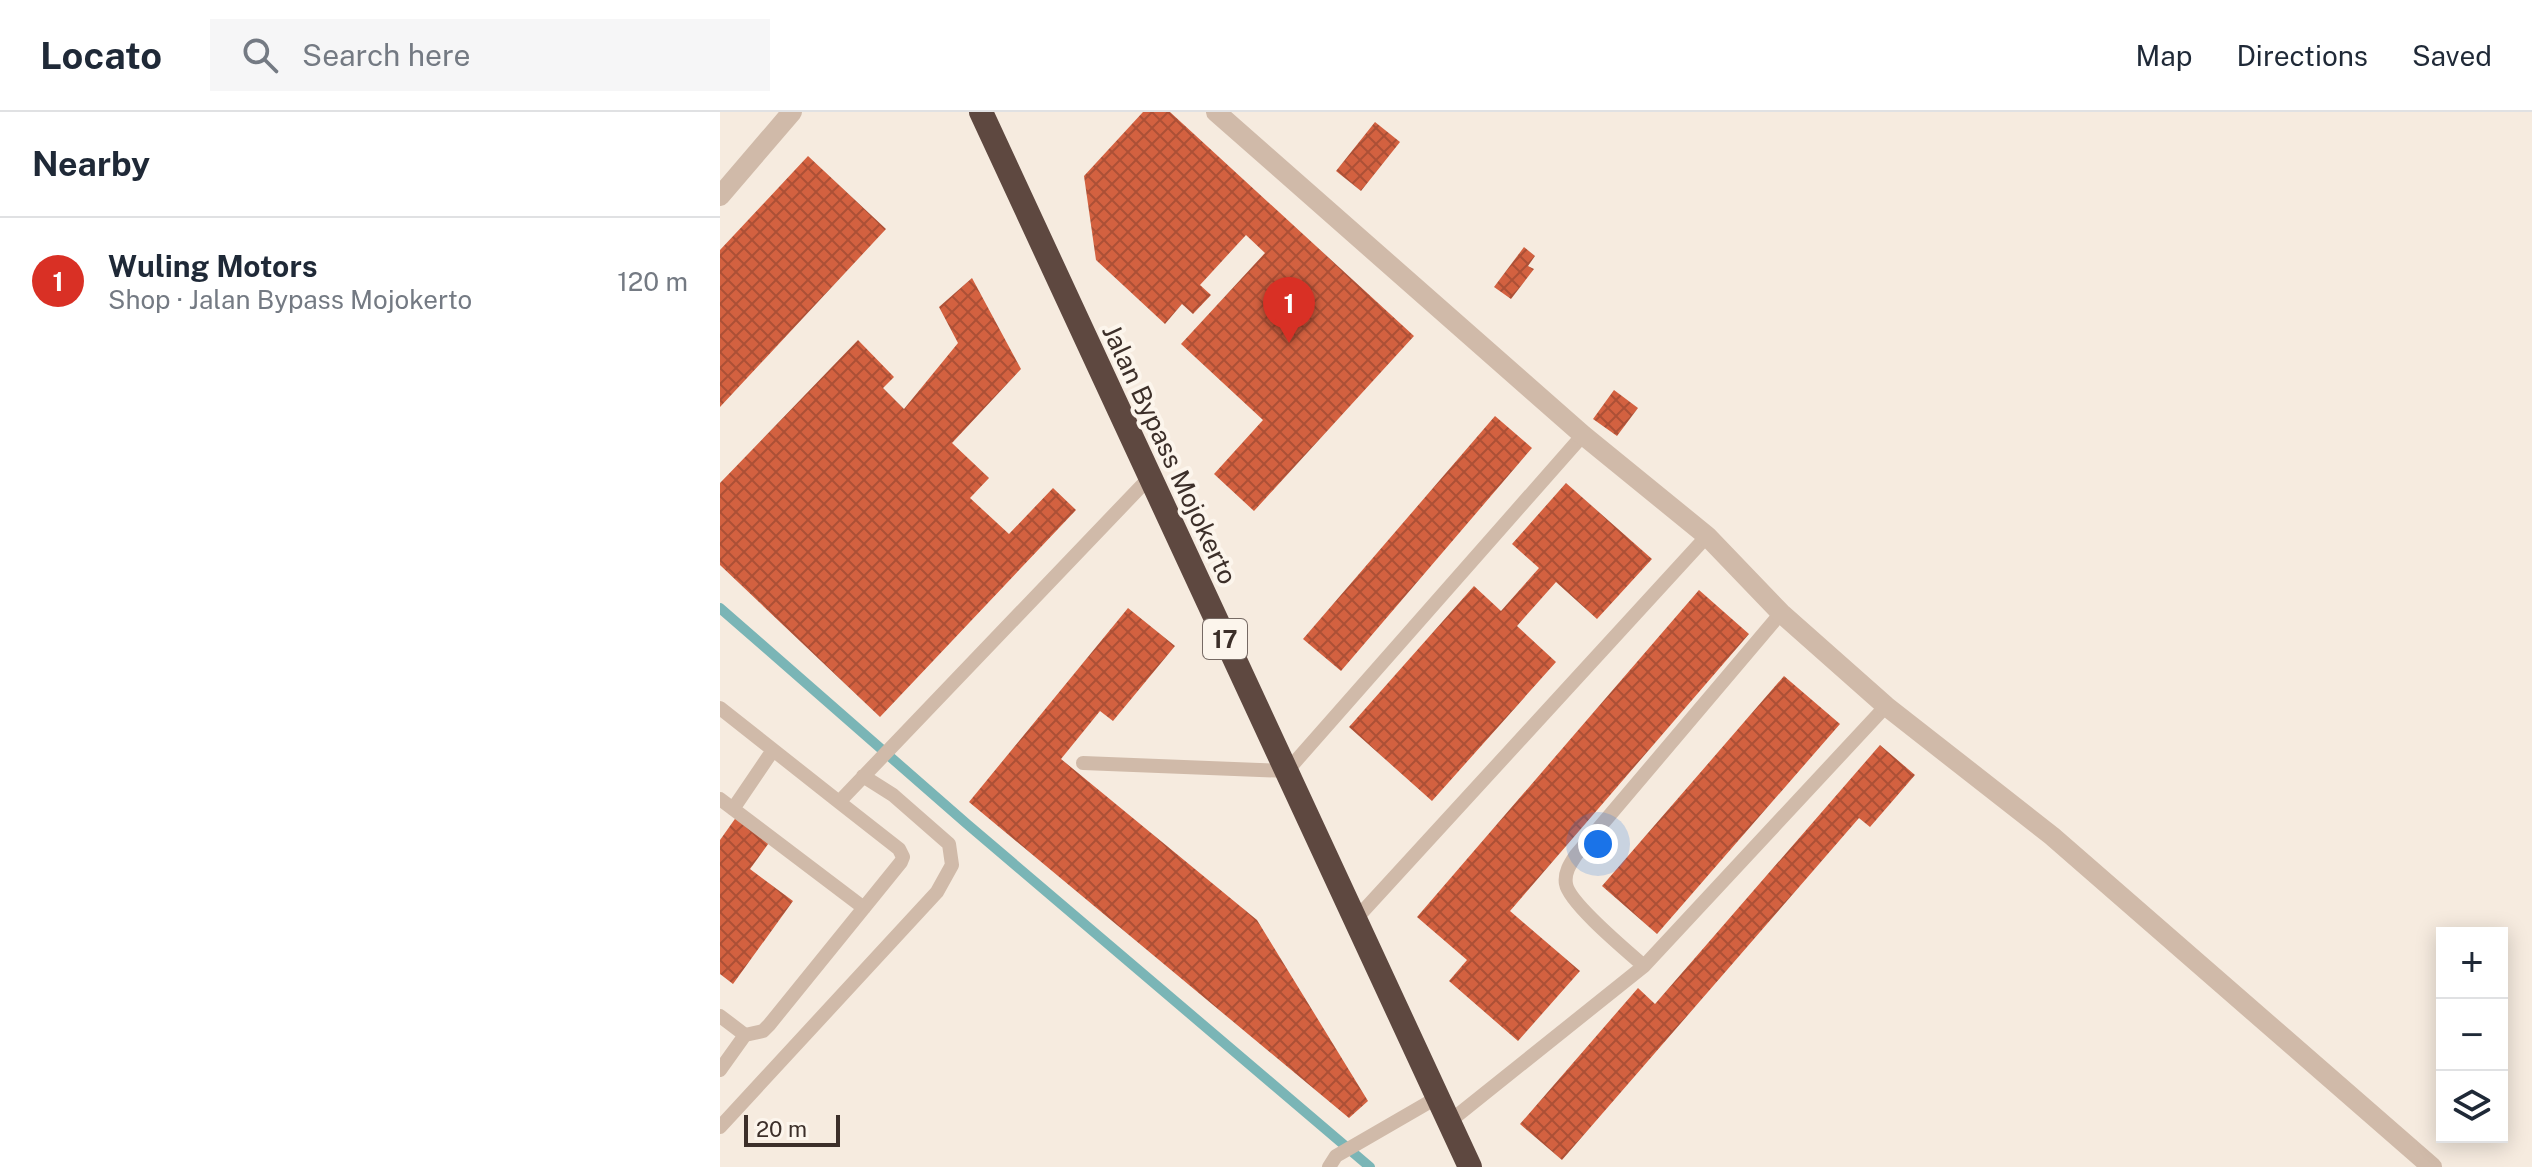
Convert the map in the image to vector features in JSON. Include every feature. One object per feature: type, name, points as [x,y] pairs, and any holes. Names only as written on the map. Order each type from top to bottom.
[{"type":"highway","name":"Jalan Bypass Mojokerto","points":[[981,112],[1470,1167]]},
{"type":"street","points":[[720,196],[792,112]]},
{"type":"street","points":[[1216,112],[1583,435],[1707,536],[1781,613],[1886,706],[2052,836],[2432,1167]]},
{"type":"lane","points":[[1083,763],[1287,771],[1583,435]]},
{"type":"lane","points":[[839,802],[1150,477]]},
{"type":"lane","points":[[1354,921],[1707,536]]},
{"type":"lane","points":[[1644,966],[1570,896],[1566,886],[1568,868],[1781,613]]},
{"type":"lane","points":[[1449,1122],[1644,966],[1886,706]]},
{"type":"lane","points":[[720,708],[899,849],[903,857],[769,1025],[763,1031],[745,1035],[720,1070]]},
{"type":"lane","points":[[733,809],[773,750]]},
{"type":"lane","points":[[720,1127],[937,892],[952,865],[949,844],[867,773]]},
{"type":"lane","points":[[720,799],[864,908]]},
{"type":"lane","points":[[720,1016],[745,1035]]},
{"type":"lane","points":[[1333,1162],[1369,1136],[1438,1097]]},
{"type":"building","points":[[1143,112],[1170,112],[1414,336],[1254,511],[1214,474],[1263,420],[1181,344],[1265,253],[1246,235],[1200,285],[1211,295],[1193,314],[1182,304],[1165,324],[1096,260],[1084,176]]},
{"type":"building","points":[[1375,122],[1400,142],[1361,191],[1336,171]]},
{"type":"building","points":[[808,156],[886,229],[720,407],[720,250]]},
{"type":"building","points":[[1524,247],[1535,256],[1528,266],[1534,269],[1511,299],[1494,287]]},
{"type":"building","points":[[972,278],[1021,369],[952,443],[989,478],[970,498],[1009,534],[1053,488],[1076,510],[880,717],[720,565],[720,483],[858,340],[894,377],[883,388],[904,409],[958,343],[939,307]]},
{"type":"building","points":[[1614,390],[1638,408],[1617,436],[1593,419]]},
{"type":"building","points":[[1495,416],[1532,448],[1341,671],[1303,639]]},
{"type":"building","points":[[1566,483],[1652,559],[1597,619],[1556,582],[1517,626],[1556,662],[1432,801],[1349,727],[1474,586],[1501,611],[1539,568],[1512,544]]},
{"type":"building","points":[[1699,590],[1749,634],[1510,911],[1580,971],[1518,1041],[1449,981],[1467,960],[1417,917]]},
{"type":"building","points":[[1128,608],[1175,646],[1113,721],[1100,711],[1061,759],[1257,920],[1368,1101],[1349,1118],[969,802]]},
{"type":"building","points":[[1784,676],[1840,724],[1657,934],[1602,886]]},
{"type":"building","points":[[1880,745],[1915,775],[1870,827],[1859,818],[1562,1160],[1520,1124],[1638,988],[1655,1004]]},
{"type":"building","points":[[737,816],[771,840],[750,869],[793,901],[733,984],[720,974],[720,840]]},
{"type":"waterway","points":[[720,608],[967,824],[1370,1167]]},
{"type":"place","name":"Wuling Motors","points":[[1289,343]]}]
